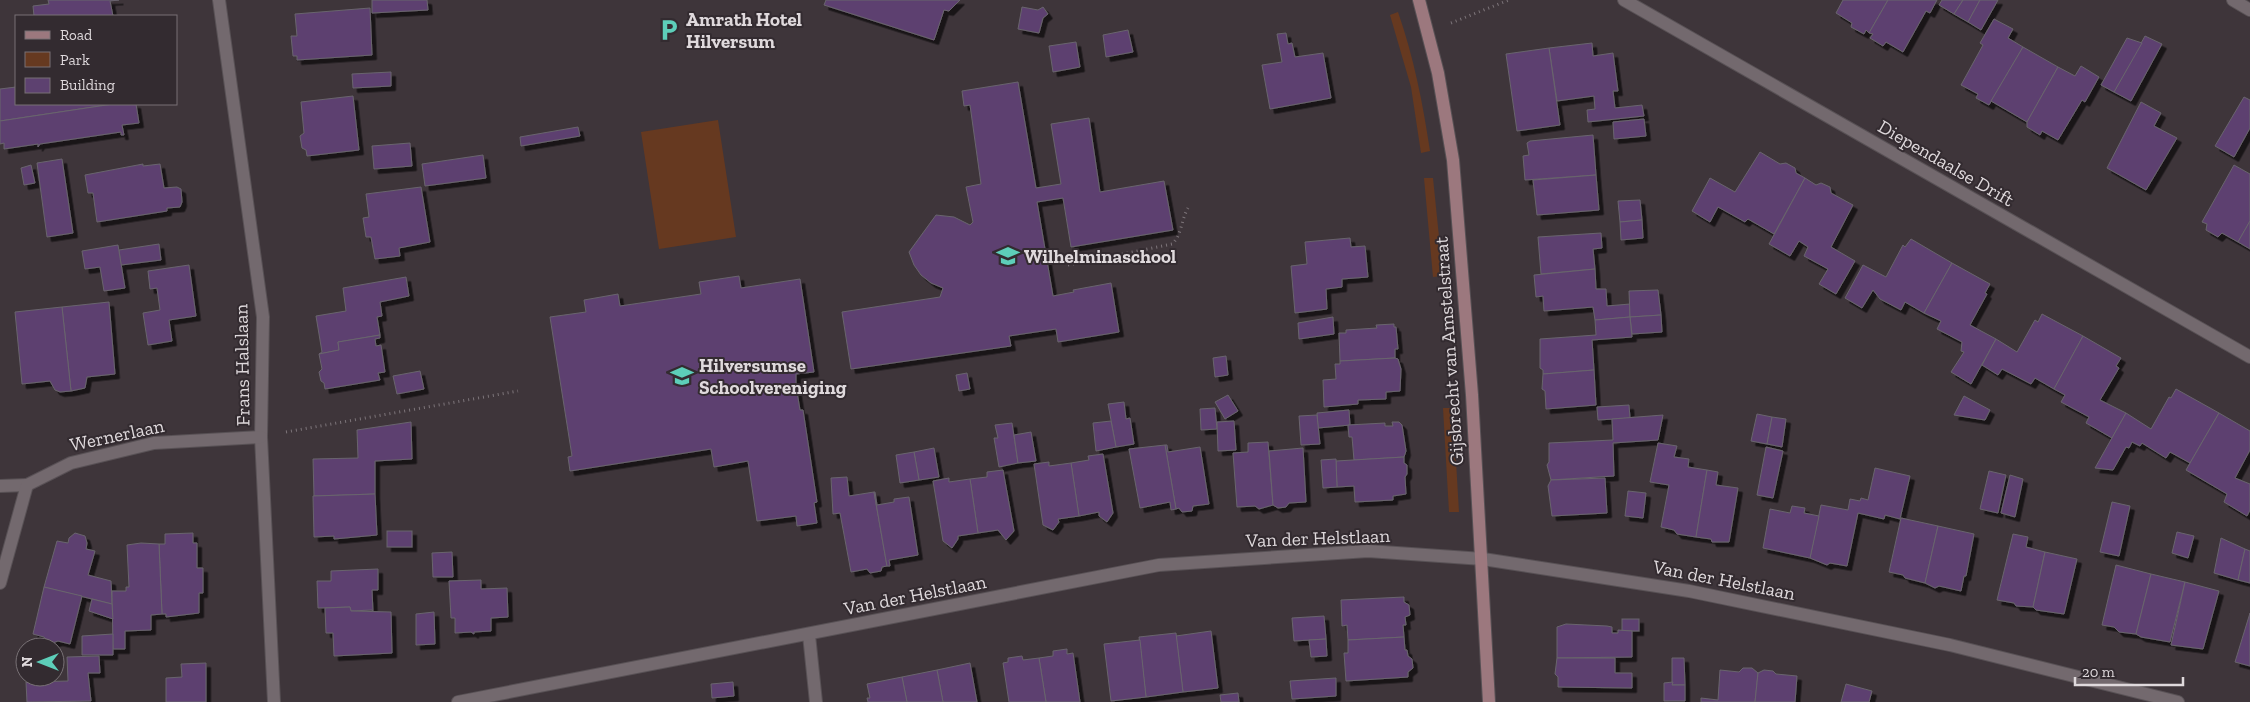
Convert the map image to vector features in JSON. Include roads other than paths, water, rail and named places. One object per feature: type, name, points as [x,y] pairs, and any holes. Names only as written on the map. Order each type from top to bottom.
[{"type":"street","name":"Frans Halslaan","points":[[218,0],[263,317],[261,437],[274,702]]},
{"type":"street","name":"Gijsbrecht van Amstelstraat","points":[[1419,0],[1438,73],[1453,160],[1483,559],[1489,702]]},
{"type":"street","name":"Diependaalse Drift","points":[[1624,0],[2250,357]]},
{"type":"street","points":[[2233,0],[2250,10]]},
{"type":"street","name":"Wernerlaan","points":[[27,485],[71,463],[154,443],[261,437]]},
{"type":"street","points":[[0,486],[27,485],[0,583]]},
{"type":"street","name":"Van der Helstlaan","points":[[458,702],[809,635],[1159,565],[1368,552],[1483,559],[1699,593],[1950,645],[2178,702]]},
{"type":"street","points":[[809,635],[816,702]]},
{"type":"place","name":"Amrath Hotel Hilversum","points":[[669,30]]},
{"type":"place","name":"Wilhelminaschool","points":[[1008,256]]},
{"type":"place","name":"Hilversumse Schoolvereniging","points":[[682,376]]}]
